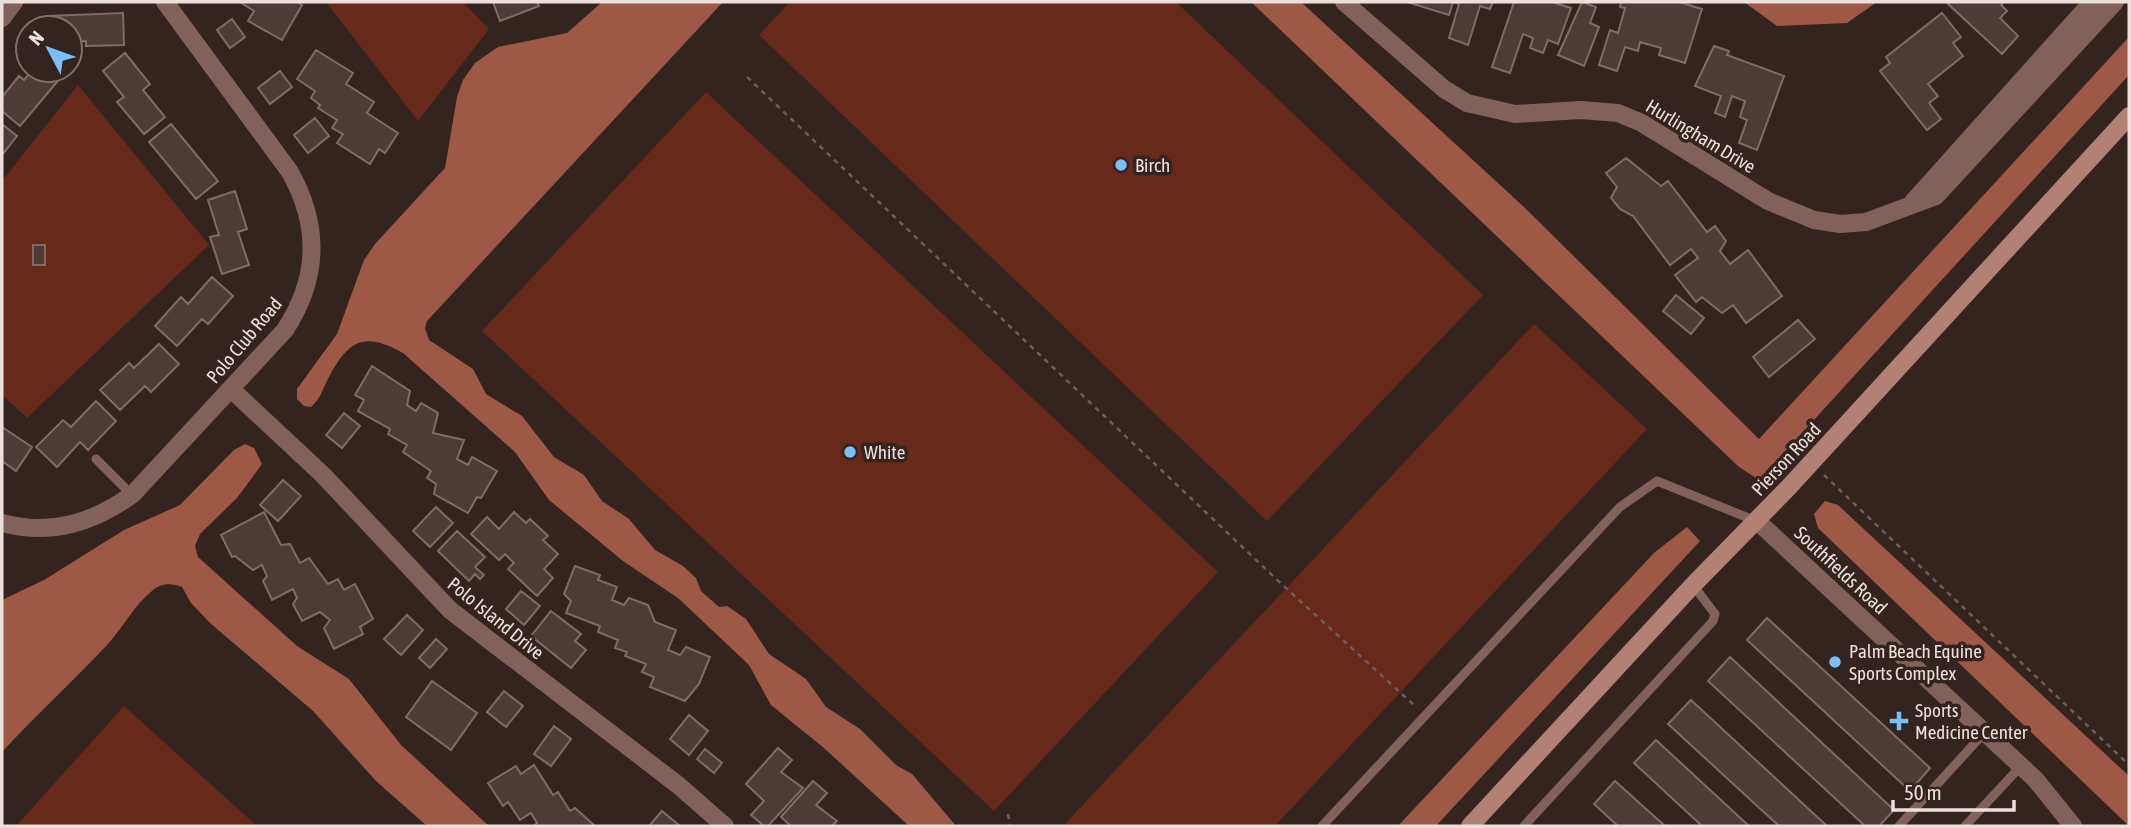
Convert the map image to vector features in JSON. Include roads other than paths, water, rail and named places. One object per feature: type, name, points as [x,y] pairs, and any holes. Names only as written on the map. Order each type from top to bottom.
[{"type":"street","points":[[2,18],[14,2]]},
{"type":"street","name":"Polo Club Road","points":[[2,523],[26,528],[72,525],[94,518],[132,495],[285,330],[298,311],[310,279],[313,235],[309,213],[290,172],[165,2]]},
{"type":"street","name":"Hurlingham Drive","points":[[1345,2],[1362,10],[1444,89],[1467,103],[1488,110],[1515,114],[1606,111],[1630,117],[1768,201],[1814,220],[1840,224],[1866,222],[1936,196],[2115,2]]},
{"type":"street","name":"Hurlingham Drive","points":[[1912,203],[2092,2]]},
{"type":"street","name":"Pierson Road","points":[[1470,826],[1693,585],[1758,521],[2129,116]]},
{"type":"street","name":"Polo Island Drive","points":[[231,389],[323,475],[450,610],[678,785],[725,826]]},
{"type":"street","name":"Southfields Road","points":[[1758,521],[2021,765],[2073,826]]},
{"type":"lane","points":[[96,459],[132,495]]},
{"type":"lane","points":[[1322,826],[1620,507],[1657,481],[1758,521]]},
{"type":"lane","points":[[1524,826],[1713,621],[1715,614],[1693,585]]},
{"type":"lane","points":[[1899,826],[1985,733]]},
{"type":"lane","points":[[1965,826],[2021,765]]},
{"type":"place","name":"Birch","points":[[1121,165]]},
{"type":"place","name":"White","points":[[850,452]]},
{"type":"place","name":"Palm Beach Equine Sports Complex","points":[[1835,662]]},
{"type":"place","name":"Sports Medicine Center","points":[[1899,721]]}]
